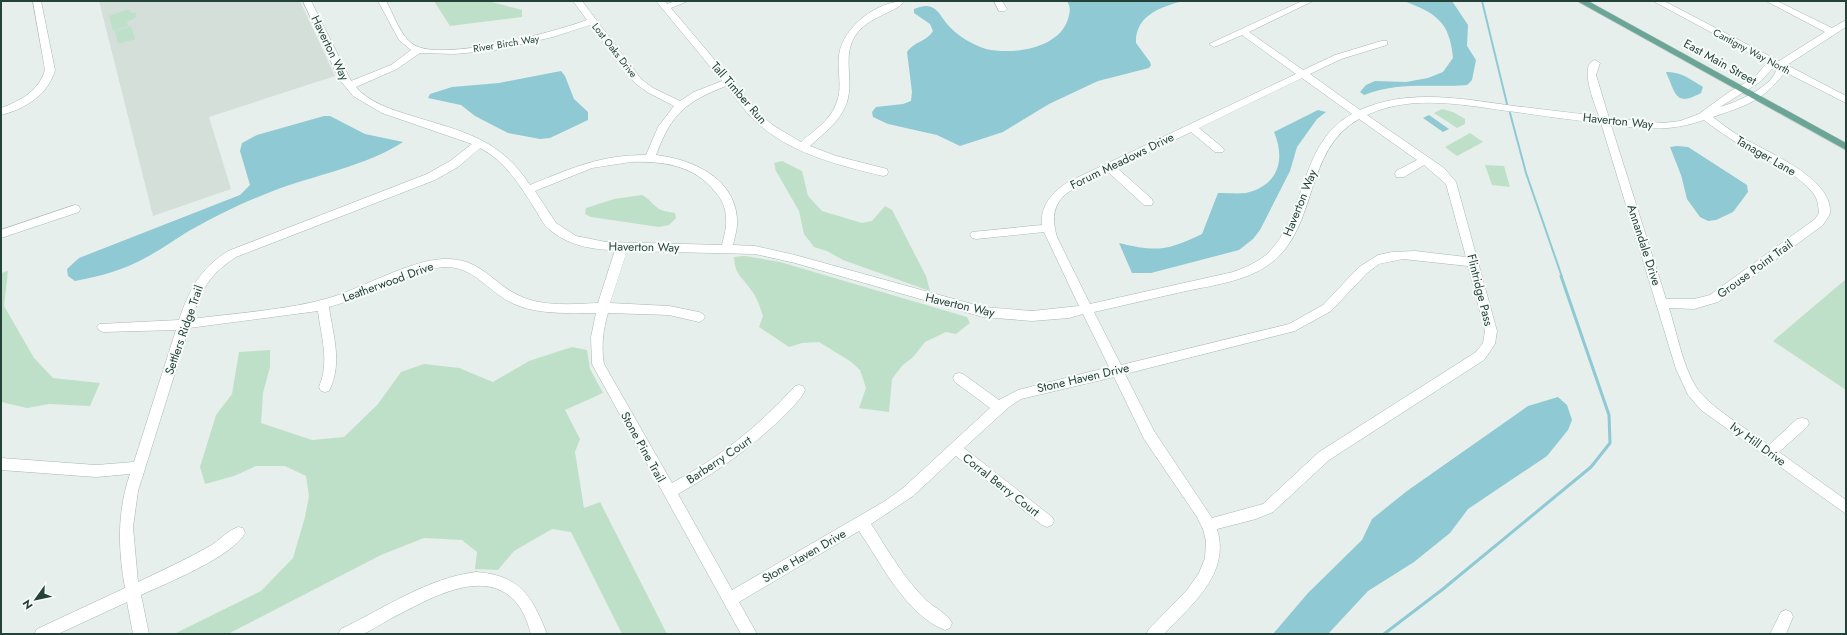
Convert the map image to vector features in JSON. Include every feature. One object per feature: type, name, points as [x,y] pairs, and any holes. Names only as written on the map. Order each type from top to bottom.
[{"type":"main road","name":"East Main Street","points":[[1581,1],[1846,147]]},
{"type":"street","points":[[1,112],[30,98],[47,81],[50,70],[37,1]]},
{"type":"street","name":"Haverton Way","points":[[307,1],[334,60],[349,86],[366,101],[386,111],[480,143],[493,150],[509,162],[549,222],[561,233],[587,243],[622,247],[727,248],[755,250],[782,255],[983,312],[1015,316],[1046,316],[1087,309],[1235,276],[1268,261],[1279,251],[1289,234],[1319,157],[1328,139],[1344,124],[1360,115],[1393,103],[1438,100],[1465,102],[1605,121],[1663,126],[1685,122],[1747,102],[1770,85],[1781,73],[1780,65]]},
{"type":"street","points":[[349,86],[394,67],[418,50],[405,42],[382,1]]},
{"type":"street","name":"Lost Oaks Drive","points":[[577,1],[638,81],[650,90],[680,105]]},
{"type":"street","points":[[663,4],[684,1]]},
{"type":"street","points":[[802,147],[835,116],[842,104],[844,97],[842,56],[847,40],[856,28],[867,19],[901,1]]},
{"type":"street","points":[[1214,44],[1309,1]]},
{"type":"street","name":"Cantigny Way North","points":[[1657,1],[1846,100]]},
{"type":"street","points":[[1770,1],[1832,32]]},
{"type":"street","name":"Tall Timber Run","points":[[663,4],[766,125],[778,134],[824,157],[883,172]]},
{"type":"street","name":"River Birch Way","points":[[418,50],[440,53],[518,43],[544,37],[592,21]]},
{"type":"street","name":"Haverton Way","points":[[1704,115],[1741,89],[1757,80],[1769,66],[1780,65],[1846,23]]},
{"type":"street","name":"Flintridge Pass","points":[[1209,525],[1256,513],[1268,508],[1324,456],[1483,353],[1489,344],[1491,331],[1452,185],[1444,174],[1242,31]]},
{"type":"street","name":"Forum Meadows Drive","points":[[1209,525],[1156,447],[1048,228],[1048,209],[1055,196],[1072,185],[1342,55],[1384,43]]},
{"type":"street","name":"Annandale Drive","points":[[1595,63],[1591,75],[1682,369]]},
{"type":"street","points":[[650,158],[660,130],[668,117],[680,105],[695,95],[728,82]]},
{"type":"street","name":"Tanager Lane","points":[[1704,115],[1739,140],[1806,179],[1824,201]]},
{"type":"street","points":[[1191,127],[1219,150]]},
{"type":"street","name":"Settlers Ridge Trail","points":[[141,634],[133,592],[125,525],[128,503],[138,466],[193,296],[200,282],[210,270],[226,257],[252,244],[431,177],[454,164],[480,143]]},
{"type":"street","points":[[528,190],[594,164],[628,158],[650,158],[671,161],[690,167],[710,178],[720,188],[730,208],[732,218],[727,248]]},
{"type":"street","points":[[1400,174],[1425,160]]},
{"type":"street","points":[[1109,167],[1148,202]]},
{"type":"street","name":"Grouse Point Trail","points":[[1662,302],[1694,304],[1708,302],[1719,296],[1819,222],[1825,213],[1824,201]]},
{"type":"street","points":[[1,234],[75,209]]},
{"type":"street","points":[[976,235],[1048,228]]},
{"type":"street","name":"Stone Pine Trail","points":[[622,247],[596,340],[598,364],[749,634]]},
{"type":"street","name":"Stone Haven Drive","points":[[730,599],[862,522],[908,492],[956,449],[999,407],[1009,399],[1024,392],[1271,334],[1297,326],[1330,306],[1368,266],[1382,258],[1407,255],[1473,262]]},
{"type":"street","name":"Leatherwood Drive","points":[[103,327],[139,328],[184,324],[323,306],[422,267],[436,264],[454,263],[476,269],[508,295],[528,304],[550,307],[670,310],[699,317]]},
{"type":"street","points":[[323,306],[332,362],[330,376],[325,387]]},
{"type":"street","name":"Ivy Hill Drive","points":[[1682,369],[1689,386],[1701,402],[1846,508]]},
{"type":"street","points":[[959,378],[999,407]]},
{"type":"street","name":"Barberry Court","points":[[669,492],[711,469],[748,442],[773,420],[799,390]]},
{"type":"street","points":[[1770,452],[1802,423]]},
{"type":"street","name":"Corral Berry Court","points":[[956,449],[1047,521]]},
{"type":"street","points":[[1,464],[96,471],[138,466]]},
{"type":"street","points":[[862,522],[915,600],[928,613],[945,623]]},
{"type":"street","points":[[1154,634],[1199,585],[1210,569],[1213,550],[1209,525]]},
{"type":"street","points":[[42,634],[194,563],[218,549],[238,534]]},
{"type":"street","points":[[346,634],[436,588],[453,582],[481,579],[501,583],[524,601],[539,634]]},
{"type":"street","points":[[1778,634],[1786,617]]},
{"type":"shaded area","points":[[99,1],[300,1],[335,76],[209,117],[231,189],[153,216]]},
{"type":"green space","points":[[434,1],[488,1],[522,10],[522,17],[450,26]]},
{"type":"green space","points":[[130,10],[131,13],[135,12],[137,17],[127,22],[128,26],[113,31],[109,16]]},
{"type":"green space","points":[[131,26],[135,39],[118,44],[115,31]]},
{"type":"green space","points":[[1442,109],[1453,112],[1465,119],[1465,124],[1457,128],[1434,113]]},
{"type":"green space","points":[[1470,133],[1483,142],[1457,156],[1445,147]]},
{"type":"green space","points":[[782,161],[802,171],[808,196],[822,211],[862,223],[872,221],[885,206],[892,210],[926,276],[930,291],[843,260],[827,251],[814,247],[804,234],[799,211],[776,171],[774,163]]},
{"type":"green space","points":[[1485,165],[1504,166],[1510,187],[1492,185]]},
{"type":"green space","points":[[642,195],[659,209],[675,213],[676,218],[669,225],[659,227],[591,217],[585,214],[586,208],[614,199]]},
{"type":"green space","points":[[745,256],[780,262],[967,317],[970,323],[956,334],[946,332],[925,342],[914,356],[902,366],[892,379],[889,412],[859,408],[866,388],[860,370],[850,361],[819,342],[802,343],[789,347],[759,327],[763,316],[757,299],[737,272],[735,263],[734,257]]},
{"type":"green space","points":[[8,271],[4,306],[34,358],[53,378],[100,383],[90,406],[49,404],[27,408],[1,402],[1,273]]},
{"type":"green space","points":[[1846,279],[1846,390],[1773,341]]},
{"type":"green space","points":[[572,347],[587,350],[590,369],[603,393],[565,410],[580,439],[575,452],[584,508],[600,502],[667,634],[622,634],[571,532],[552,529],[514,551],[498,570],[475,569],[477,552],[462,540],[424,538],[381,555],[228,634],[174,634],[261,591],[293,558],[305,517],[309,496],[306,476],[285,466],[256,466],[234,476],[205,484],[200,467],[216,415],[232,394],[239,352],[270,350],[270,367],[263,393],[261,423],[312,440],[344,437],[378,404],[401,372],[424,364],[459,368],[493,382],[529,361]]},
{"type":"water","points":[[1067,1],[1183,1],[1166,6],[1150,14],[1144,19],[1140,26],[1136,43],[1150,62],[1151,65],[1149,68],[1098,81],[1049,104],[1003,132],[960,146],[937,135],[888,124],[873,117],[872,112],[876,107],[903,104],[911,101],[912,92],[907,52],[913,46],[928,37],[933,31],[930,24],[914,13],[914,9],[927,6],[931,7],[938,12],[951,28],[970,42],[986,49],[1009,51],[1033,48],[1055,37],[1063,29],[1068,19],[1070,10]]},
{"type":"water","points":[[1404,1],[1452,1],[1468,25],[1467,46],[1476,60],[1472,80],[1467,85],[1403,86],[1364,95],[1360,92],[1366,85],[1375,81],[1406,82],[1428,78],[1443,72],[1453,58],[1448,35],[1439,20],[1424,10]]},
{"type":"water","points":[[561,71],[565,76],[574,99],[588,112],[588,120],[550,138],[540,139],[508,133],[475,116],[461,105],[428,98],[430,94],[452,87],[499,83]]},
{"type":"water","points":[[1666,72],[1681,74],[1690,79],[1703,87],[1701,93],[1686,99],[1681,98],[1675,92]]},
{"type":"water","points":[[1318,110],[1326,112],[1317,119],[1297,147],[1290,171],[1260,230],[1253,239],[1239,250],[1151,273],[1132,273],[1119,243],[1152,249],[1170,247],[1202,234],[1218,193],[1246,193],[1257,190],[1272,178],[1279,162],[1278,142],[1274,132]]},
{"type":"water","points":[[1429,115],[1449,129],[1443,132],[1423,118]]},
{"type":"water","points":[[324,116],[330,116],[365,134],[403,142],[373,158],[289,185],[224,212],[130,266],[103,275],[75,281],[68,276],[67,269],[79,258],[240,195],[250,185],[240,151],[242,143],[257,135]]},
{"type":"water","points":[[1670,147],[1688,147],[1747,185],[1748,192],[1733,212],[1716,220],[1708,221],[1700,217],[1687,199],[1681,175]]},
{"type":"water","points":[[1558,397],[1567,405],[1572,420],[1568,430],[1547,456],[1468,509],[1450,533],[1414,562],[1368,591],[1328,634],[1273,634],[1308,593],[1362,540],[1372,519],[1407,491],[1528,406]]},
{"type":"waterway","points":[[1482,1],[1507,104]]},
{"type":"waterway","points":[[1510,113],[1526,173],[1562,277]]},
{"type":"waterway","points":[[1384,634],[1443,589],[1591,467],[1610,443],[1609,415],[1561,276]]}]
